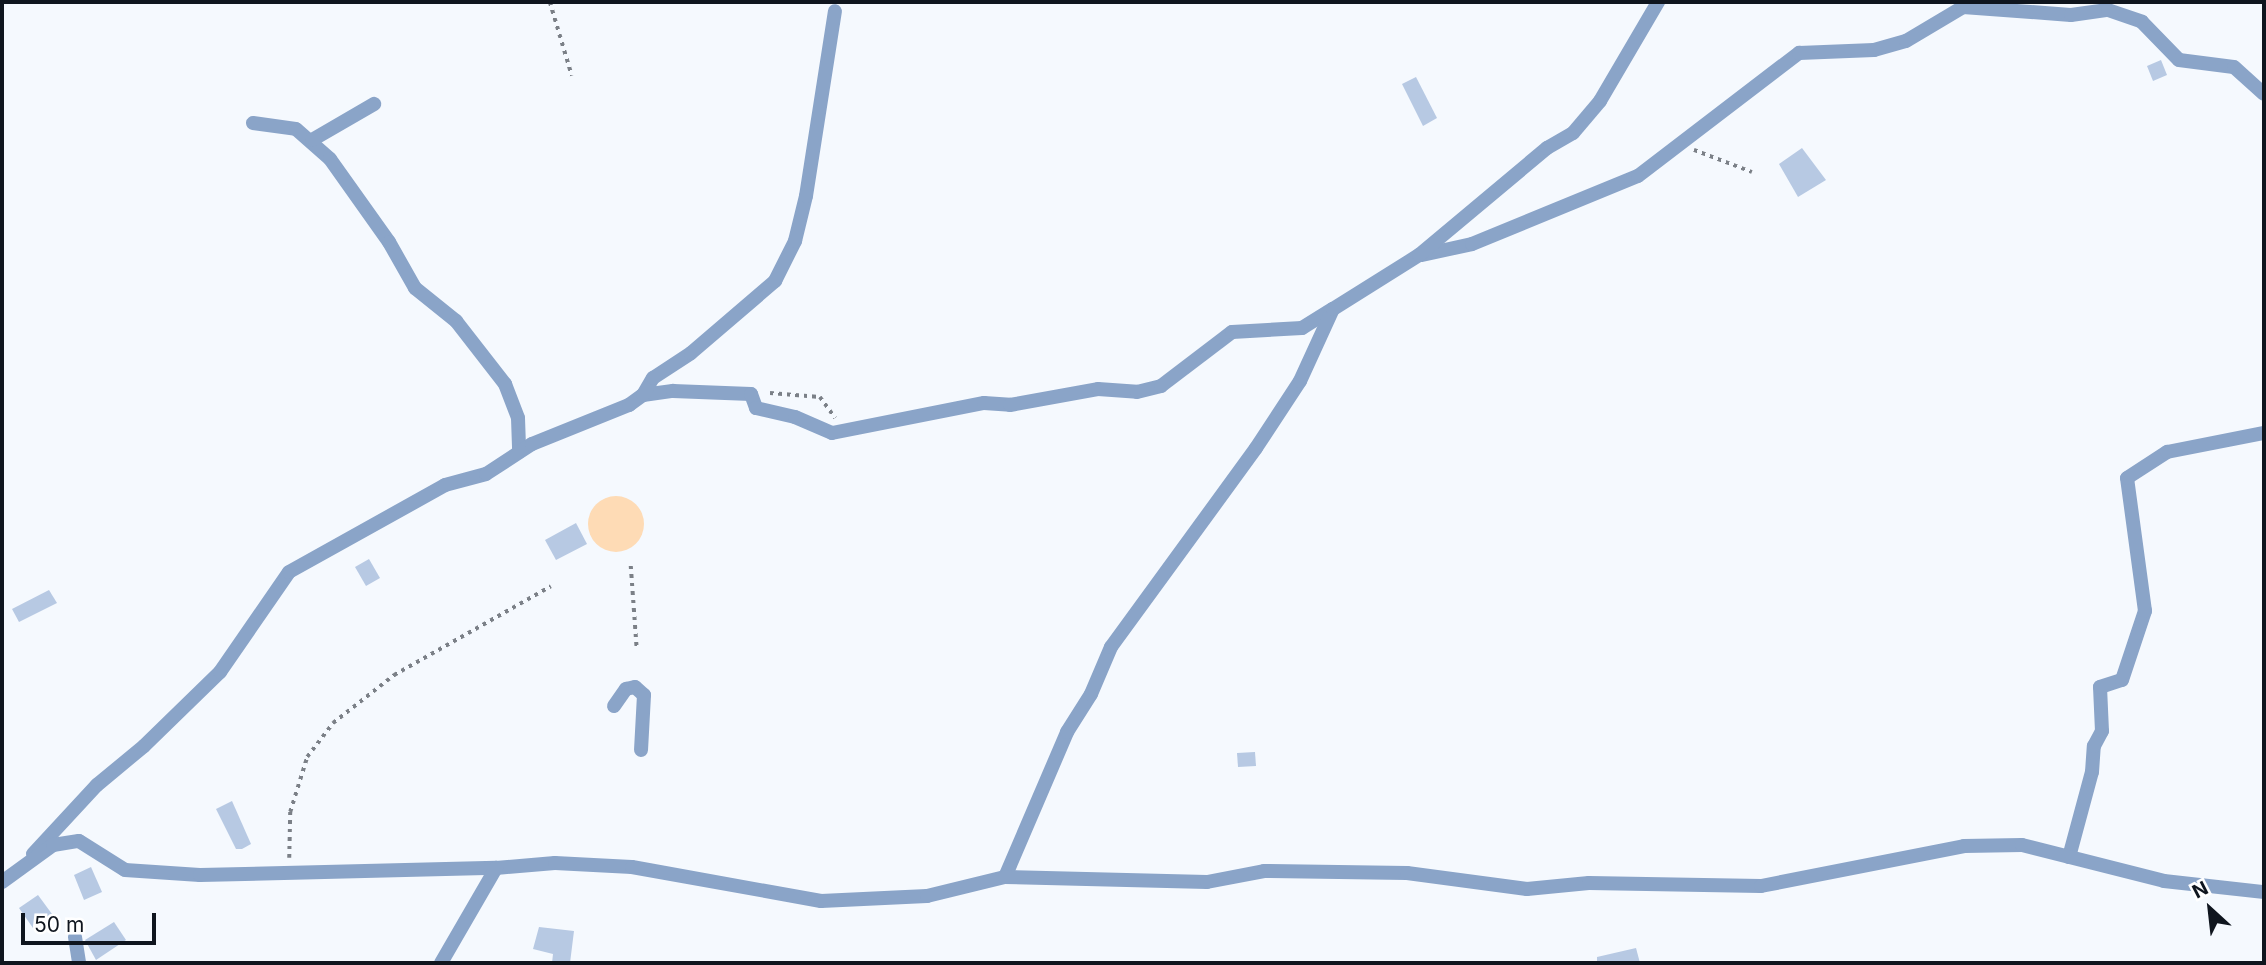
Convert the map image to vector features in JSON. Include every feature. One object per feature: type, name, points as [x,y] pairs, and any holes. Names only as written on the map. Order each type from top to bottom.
[{"type":"street","points":[[2,882],[30,858],[97,785],[144,746],[220,672],[289,572],[445,485],[486,474],[532,443],[584,425],[643,395],[751,394],[756,408],[795,417],[832,433],[984,403],[1010,405],[1098,389],[1138,392],[1161,386],[1232,332],[1302,328],[1419,256],[1588,119],[1658,2]]},
{"type":"street","points":[[1419,256],[1472,244],[1546,216],[1593,191],[1637,176],[1684,142],[1739,95],[1799,54],[1874,50],[1906,41],[1962,7],[2071,15],[2108,10],[2142,22],[2179,60],[2234,67],[2264,94]]},
{"type":"street","points":[[643,395],[653,378],[703,344],[775,281],[795,241],[806,196],[835,11]]},
{"type":"street","points":[[312,140],[374,104]]},
{"type":"street","points":[[253,123],[296,129],[312,140],[358,196],[415,288],[456,321],[505,384],[518,418],[519,452]]},
{"type":"street","points":[[1005,877],[1067,732],[1091,694],[1111,647],[1256,448],[1300,381],[1333,309]]},
{"type":"street","points":[[2069,857],[2092,772],[2094,746],[2102,730],[2100,687],[2122,680],[2145,611],[2127,478],[2167,452],[2264,433]]},
{"type":"street","points":[[518,434],[532,443]]},
{"type":"street","points":[[614,706],[626,689],[635,687],[644,695],[641,750]]},
{"type":"street","points":[[30,858],[53,845],[79,841],[125,870],[200,876],[288,871],[496,869],[555,863],[632,867],[821,901],[927,897],[1005,877],[1207,882],[1264,871],[1407,873],[1527,889],[1589,883],[1761,886],[1964,846],[2022,845],[2164,881],[2264,892]]},
{"type":"street","points":[[441,963],[496,869]]},
{"type":"street","points":[[75,937],[79,963]]},
{"type":"path","points":[[550,2],[572,76]]},
{"type":"path","points":[[1684,142],[1699,155],[1752,172]]},
{"type":"path","points":[[631,566],[637,649]]},
{"type":"path","points":[[288,871],[293,801],[307,757],[333,723],[394,675],[551,586]]},
{"type":"path","points":[[2263,963],[2264,957]]},
{"type":"shaded area","points":[[616,496],[627,498],[636,504],[642,513],[642,535],[636,544],[627,550],[616,552],[605,550],[596,544],[590,535],[588,524],[590,513],[596,504],[605,498]]},
{"type":"building","points":[[2161,60],[2167,75],[2153,81],[2147,66]]},
{"type":"building","points":[[1416,77],[1437,118],[1423,126],[1402,84]]},
{"type":"building","points":[[1802,148],[1826,180],[1798,197],[1779,164]]},
{"type":"building","points":[[576,523],[587,544],[556,560],[545,540]]},
{"type":"building","points":[[369,559],[380,578],[366,586],[355,567]]},
{"type":"building","points":[[49,590],[57,603],[19,622],[12,609]]},
{"type":"building","points":[[1255,752],[1256,766],[1238,767],[1237,753]]},
{"type":"building","points":[[232,801],[251,844],[242,849],[236,849],[216,809]]},
{"type":"building","points":[[91,867],[102,892],[84,900],[74,875]]},
{"type":"building","points":[[38,895],[52,914],[33,928],[19,908]]},
{"type":"building","points":[[114,922],[126,940],[96,960],[85,940]]},
{"type":"building","points":[[539,927],[574,931],[570,963],[552,963],[553,954],[533,949]]},
{"type":"building","points":[[1636,948],[1640,963],[1597,963],[1597,957]]}]
